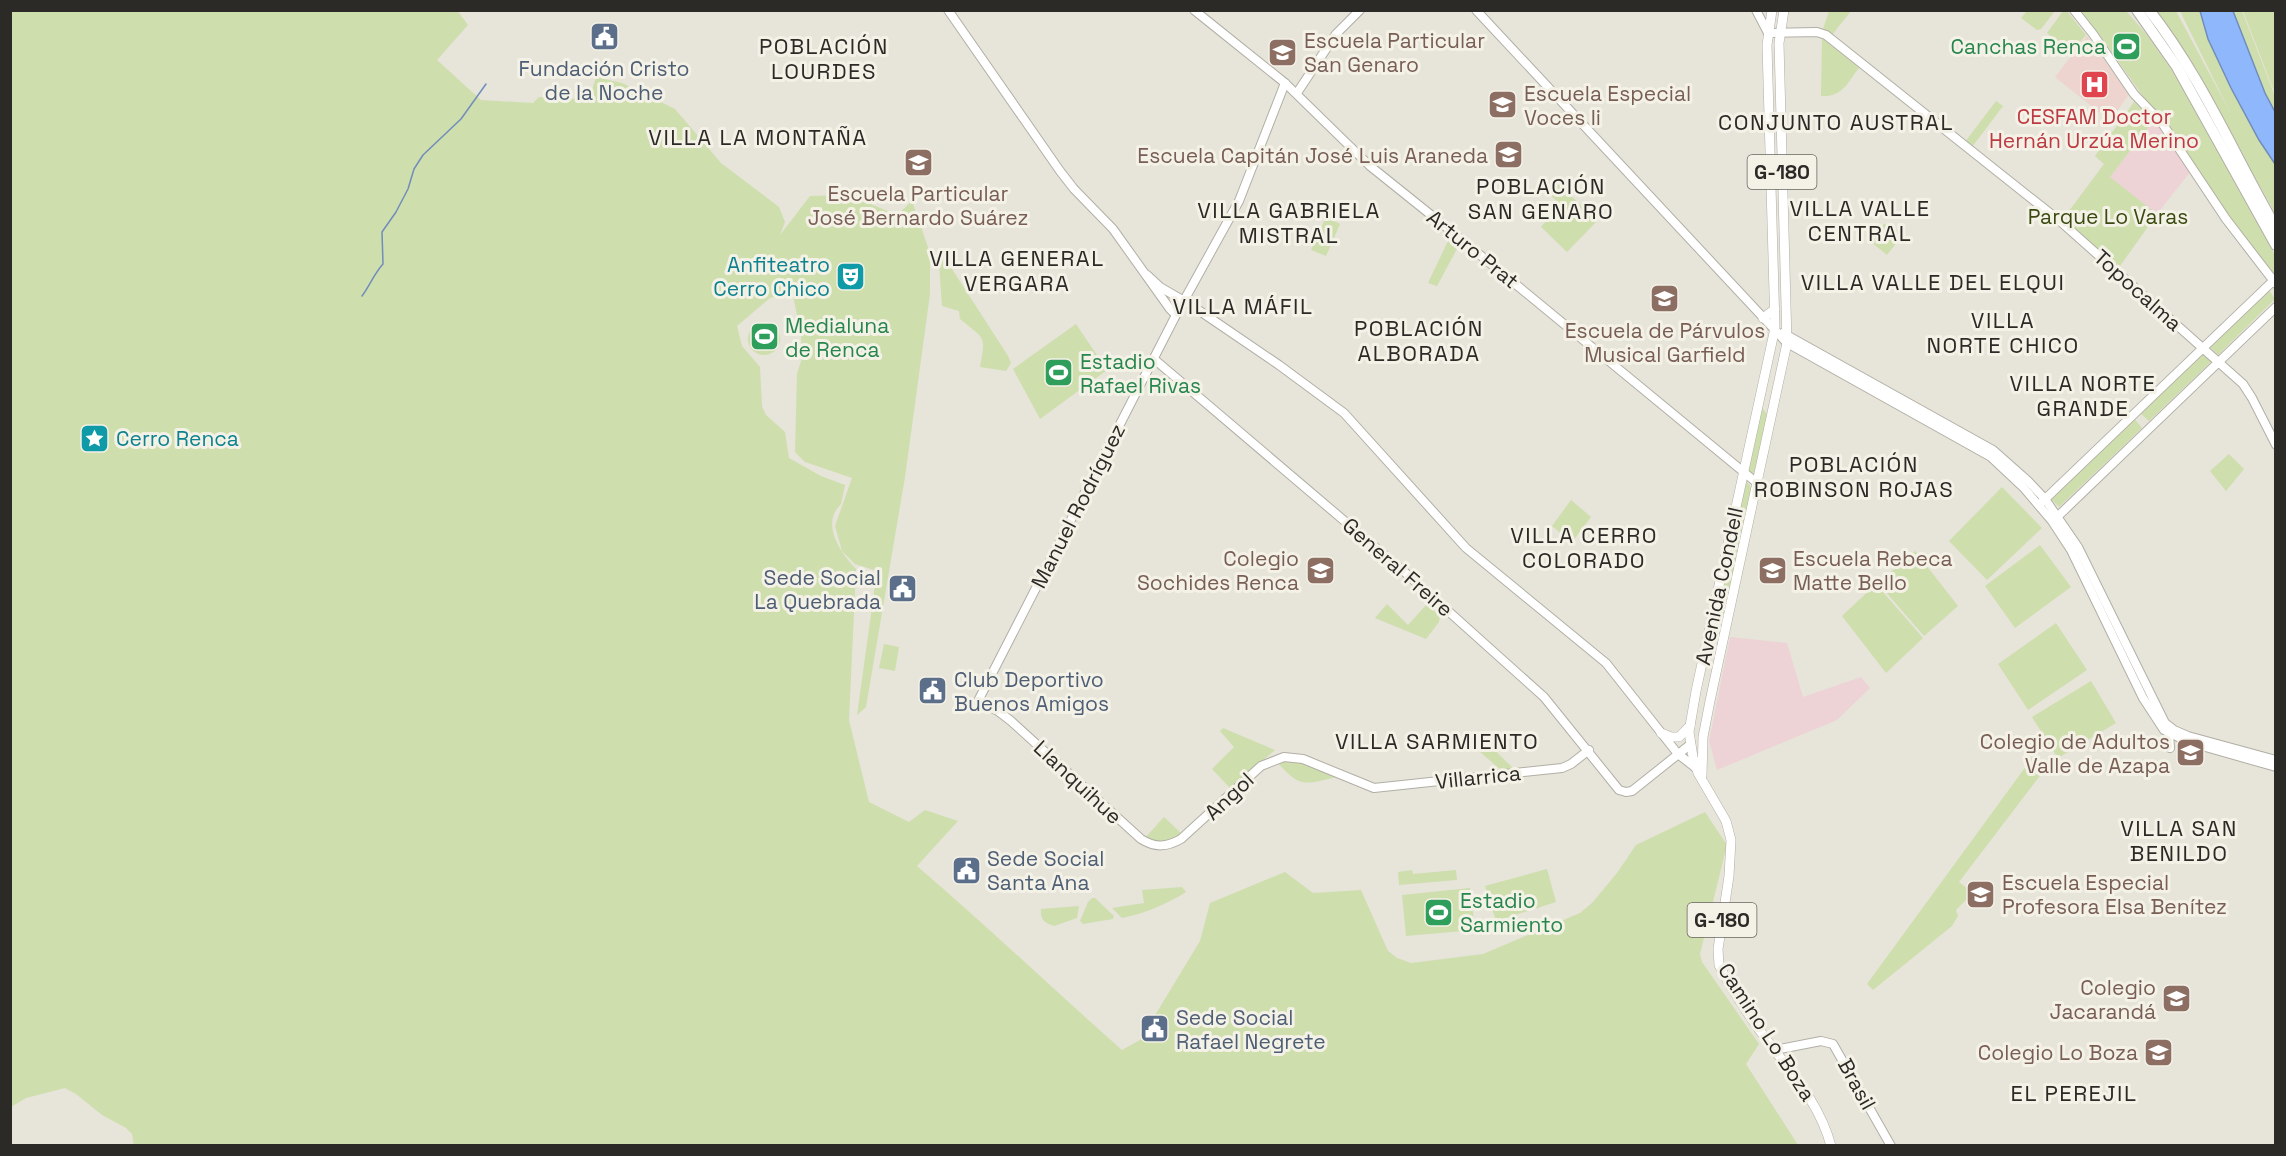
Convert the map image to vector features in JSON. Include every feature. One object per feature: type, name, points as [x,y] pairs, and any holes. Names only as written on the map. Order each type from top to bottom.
[{"type":"highway","points":[[2137,10],[2182,75],[2276,245]]},
{"type":"highway","points":[[2149,10],[2193,76],[2276,228]]},
{"type":"main road","name":"Avenida Condell","points":[[1696,768],[1690,744],[1694,698],[1775,328],[1768,33],[1772,10]]},
{"type":"main road","name":"Avenida Condell","points":[[1704,729],[1787,338],[1779,33],[1784,10]]},
{"type":"main road","points":[[1763,318],[1775,309]]},
{"type":"main road","points":[[1694,698],[1701,704],[1710,701]]},
{"type":"main road","points":[[1661,733],[1679,737],[1690,726]]},
{"type":"main road","points":[[1690,744],[1699,737],[1704,729]]},
{"type":"main road","name":"G-180","points":[[1703,781],[1704,729]]},
{"type":"main road","name":"Camino Lo Boza","points":[[1696,768],[1726,821],[1731,840],[1729,876],[1718,962],[1775,1050],[1793,1071],[1811,1099],[1827,1131],[1831,1146]]},
{"type":"street","points":[[948,10],[1060,171],[1074,189],[1107,222],[1176,315]]},
{"type":"street","name":"Arturo Prat","points":[[1194,10],[1286,82],[1370,166],[1757,483]]},
{"type":"street","points":[[1297,93],[1336,34],[1360,10]]},
{"type":"street","points":[[1476,10],[1763,318],[1787,338],[1993,450],[2013,466],[2081,553],[2163,721],[2174,730],[2207,736],[2276,760]]},
{"type":"street","points":[[1756,10],[1768,33]]},
{"type":"street","points":[[2042,502],[2274,283],[2214,201],[2162,123],[2134,94],[2074,10]]},
{"type":"street","name":"Topocalma","points":[[1768,33],[1817,32],[1826,36],[2061,222],[2247,388],[2276,445]]},
{"type":"street","name":"Manuel Rodríguez","points":[[978,702],[1176,315],[1239,201],[1286,82]]},
{"type":"street","name":"Camino Lo Boza","points":[[1148,275],[1160,287],[1184,300],[1279,364],[1344,413],[1466,548],[1606,663],[1678,754],[1696,768]]},
{"type":"street","points":[[2055,519],[2276,307]]},
{"type":"street","name":"General Freire","points":[[1154,359],[1408,575],[1538,691],[1589,750],[1618,788],[1626,792],[1632,790],[1678,754]]},
{"type":"street","points":[[2055,519],[2157,722],[2169,734],[2188,742],[2276,767]]},
{"type":"street","name":"Llanquihue","points":[[978,702],[1011,720],[1141,839],[1156,846],[1172,844],[1181,839]]},
{"type":"street","points":[[2169,734],[2170,748]]},
{"type":"street","points":[[1678,754],[1690,744]]},
{"type":"street","name":"Villarrica","points":[[1279,758],[1298,758],[1374,788],[1558,769],[1571,764],[1589,750]]},
{"type":"street","name":"Angol","points":[[1181,839],[1261,766],[1279,758]]},
{"type":"street","name":"Brasil","points":[[1775,1050],[1821,1041],[1833,1044],[1891,1146]]},
{"type":"shaded area","name":"CESFAM Doctor Hernán Urzúa Merino","points":[[2087,36],[2129,94],[2110,121],[2055,77]]},
{"type":"shaded area","points":[[2154,120],[2190,172],[2157,214],[2110,177]]},
{"type":"shaded area","points":[[1730,637],[1787,643],[1803,697],[1861,677],[1870,688],[1837,720],[1717,770],[1709,741]]},
{"type":"green space","points":[[457,10],[468,25],[437,60],[481,100],[533,103],[539,97],[579,99],[592,90],[596,77],[622,83],[675,109],[721,163],[779,207],[785,222],[780,235],[810,196],[849,195],[897,215],[912,201],[930,253],[930,294],[905,477],[866,707],[857,715],[877,571],[855,564],[842,551],[835,526],[852,478],[805,462],[795,452],[797,374],[802,358],[801,334],[792,291],[770,298],[737,326],[742,346],[760,367],[762,406],[766,415],[785,432],[789,458],[821,476],[845,485],[841,504],[832,520],[839,547],[844,555],[856,569],[849,720],[869,802],[909,822],[925,810],[958,821],[917,866],[1122,1050],[1140,1040],[1200,941],[1210,903],[1285,872],[1313,893],[1361,890],[1388,951],[1397,958],[1411,963],[1483,954],[1580,913],[1592,903],[1617,873],[1636,845],[1705,812],[1727,845],[1700,954],[1702,962],[1759,1044],[1746,1064],[1798,1145],[134,1146],[132,1134],[126,1128],[102,1115],[65,1088],[26,1098],[11,1107],[11,11]]},
{"type":"green space","points":[[1829,11],[1851,11],[1832,35],[1823,29]]},
{"type":"green space","points":[[2027,11],[2055,11],[2041,29],[2037,30],[2021,18]]},
{"type":"green space","points":[[2063,11],[2067,11],[2086,35],[2071,53],[2047,33]]},
{"type":"green space","points":[[2078,11],[2126,11],[2147,35],[2175,75],[2275,255],[2275,278],[2215,199],[2168,125],[2147,102],[2099,34]]},
{"type":"green space","points":[[2156,11],[2176,11],[2230,112],[2180,11],[2242,11],[2275,96],[2275,213],[2182,48]]},
{"type":"green space","points":[[2243,11],[2275,11],[2275,93],[2272,86]]},
{"type":"green space","points":[[1822,38],[1859,68],[1840,92],[1828,96],[1821,96]]},
{"type":"green space","points":[[1996,101],[2003,106],[1972,147],[1965,142]]},
{"type":"green space","name":"Parque Lo Varas","points":[[2134,102],[2154,120],[2110,177],[2157,214],[2117,267],[2063,219],[2104,164],[2095,156]]},
{"type":"green space","points":[[1559,184],[1597,221],[1567,252],[1541,227],[1560,204],[1549,194]]},
{"type":"green space","points":[[1326,217],[1340,224],[1326,256],[1311,250]]},
{"type":"green space","points":[[1884,224],[1888,224],[1901,233],[1901,237],[1887,255],[1871,242]]},
{"type":"green space","points":[[1449,239],[1459,245],[1437,286],[1428,283]]},
{"type":"green space","points":[[951,249],[952,269],[1008,356],[1011,363],[1006,371],[980,367],[982,338],[960,319],[959,311],[942,306],[938,250]]},
{"type":"green space","points":[[2268,289],[2275,299],[2218,355],[2208,345]]},
{"type":"green space","name":"Medialuna de Renca","points":[[764,323],[776,327],[780,339],[776,351],[764,355],[752,351],[748,339],[752,327]]},
{"type":"green space","name":"Estadio Rafael Rivas","points":[[1076,324],[1107,370],[1040,419],[1013,369]]},
{"type":"green space","points":[[2203,351],[2212,361],[2149,421],[2139,412]]},
{"type":"green space","points":[[1762,408],[1767,414],[1754,476],[1748,470]]},
{"type":"green space","points":[[2133,417],[2142,428],[2059,507],[2050,498]]},
{"type":"green space","points":[[2229,454],[2244,469],[2226,491],[2210,471]]},
{"type":"green space","points":[[1745,480],[1752,488],[1724,614],[1717,613]]},
{"type":"green space","points":[[2002,487],[2042,528],[1987,580],[1949,541]]},
{"type":"green space","points":[[1571,500],[1591,517],[1572,542],[1552,526]]},
{"type":"green space","points":[[2040,545],[2071,587],[2015,628],[1985,586]]},
{"type":"green space","points":[[1915,551],[1958,606],[1924,636],[1878,583]]},
{"type":"green space","points":[[1876,584],[1923,638],[1886,673],[1842,616]]},
{"type":"green space","points":[[1387,604],[1408,625],[1427,604],[1440,616],[1439,622],[1426,639],[1375,618]]},
{"type":"green space","points":[[2056,623],[2087,670],[2028,710],[1998,664]]},
{"type":"green space","points":[[884,644],[899,647],[895,671],[879,668]]},
{"type":"green space","points":[[2091,681],[2116,723],[2058,758],[2032,717]]},
{"type":"green space","points":[[1223,728],[1275,750],[1230,788],[1212,769],[1234,747],[1220,731]]},
{"type":"green space","points":[[1479,735],[1515,770],[1502,771],[1471,744]]},
{"type":"green space","points":[[2032,758],[2042,773],[1959,882],[1973,893],[1956,910],[1958,916],[1952,926],[1873,990],[1867,984]]},
{"type":"green space","points":[[1295,760],[1337,777],[1310,783],[1298,781],[1278,763]]},
{"type":"green space","points":[[1164,817],[1183,835],[1165,845],[1145,838]]},
{"type":"green space","points":[[1547,869],[1556,902],[1496,921],[1485,886]]},
{"type":"green space","points":[[1412,870],[1413,874],[1456,870],[1457,880],[1399,885],[1398,872]]},
{"type":"green space","points":[[1182,887],[1186,892],[1163,905],[1139,914],[1122,918],[1112,908],[1144,903],[1142,890]]},
{"type":"green space","name":"Estadio Sarmiento","points":[[1470,888],[1475,930],[1406,936],[1402,895]]},
{"type":"green space","points":[[1092,898],[1095,898],[1114,916],[1113,919],[1083,924],[1080,921]]},
{"type":"green space","points":[[1079,906],[1077,918],[1054,926],[1045,922],[1041,915],[1041,909]]},
{"type":"water","points":[[2200,11],[2233,11],[2265,93],[2275,112],[2275,164],[2259,140],[2231,88],[2208,39]]},
{"type":"waterway","points":[[362,296],[383,264],[382,232],[408,189],[414,169],[423,155],[461,119],[486,84]]},
{"type":"place","name":"Fundación Cristo de la Noche","points":[[604,37]]},
{"type":"place","name":"Canchas Renca","points":[[2127,46]]},
{"type":"place","name":"Escuela Particular San Genaro","points":[[1283,52]]},
{"type":"place","name":"CESFAM Doctor Hernán Urzúa Merino","points":[[2094,85]]},
{"type":"place","name":"Escuela Especial Voces Ii","points":[[1503,105]]},
{"type":"place","name":"Escuela Capitán José Luis Araneda","points":[[1509,155]]},
{"type":"place","name":"Escuela Particular José Bernardo Suárez","points":[[918,162]]},
{"type":"place","name":"Anfiteatro Cerro Chico","points":[[851,276]]},
{"type":"place","name":"Escuela de Párvulos Musical Garfield","points":[[1665,299]]},
{"type":"place","name":"Medialuna de Renca","points":[[764,337]]},
{"type":"place","name":"Estadio Rafael Rivas","points":[[1059,373]]},
{"type":"place","name":"Cerro Renca","points":[[95,438]]},
{"type":"place","name":"Colegio Sochides Renca","points":[[1320,570]]},
{"type":"place","name":"Escuela Rebeca Matte Bello","points":[[1772,570]]},
{"type":"place","name":"Sede Social La Quebrada","points":[[902,589]]},
{"type":"place","name":"Club Deportivo Buenos Amigos","points":[[933,691]]},
{"type":"place","name":"Colegio de Adultos Valle de Azapa","points":[[2191,753]]},
{"type":"place","name":"Sede Social Santa Ana","points":[[966,870]]},
{"type":"place","name":"Escuela Especial Profesora Elsa Benítez","points":[[1981,894]]},
{"type":"place","name":"Estadio Sarmiento","points":[[1439,912]]},
{"type":"place","name":"Colegio Jacarandá","points":[[2177,999]]},
{"type":"place","name":"Sede Social Rafael Negrete","points":[[1155,1029]]},
{"type":"place","name":"Colegio Lo Boza","points":[[2159,1052]]},
{"type":"district","name":"POBLACIÓN LOURDES","points":[[824,58]]},
{"type":"district","name":"CONJUNTO AUSTRAL","points":[[1836,122]]},
{"type":"district","name":"VILLA LA MONTAÑA","points":[[758,137]]},
{"type":"district","name":"POBLACIÓN SAN GENARO","points":[[1541,198]]},
{"type":"district","name":"VILLA VALLE CENTRAL","points":[[1860,220]]},
{"type":"district","name":"VILLA GABRIELA MISTRAL","points":[[1289,222]]},
{"type":"district","name":"VILLA GENERAL VERGARA","points":[[1017,270]]},
{"type":"district","name":"VILLA VALLE DEL ELQUI","points":[[1933,282]]},
{"type":"district","name":"VILLA MÁFIL","points":[[1243,306]]},
{"type":"district","name":"VILLA NORTE CHICO","points":[[2003,332]]},
{"type":"district","name":"POBLACIÓN ALBORADA","points":[[1419,340]]},
{"type":"district","name":"VILLA NORTE GRANDE","points":[[2083,396]]},
{"type":"district","name":"POBLACIÓN ROBINSON ROJAS","points":[[1854,476]]},
{"type":"district","name":"VILLA CERRO COLORADO","points":[[1584,548]]},
{"type":"district","name":"VILLA SARMIENTO","points":[[1437,741]]},
{"type":"district","name":"VILLA SAN BENILDO","points":[[2179,840]]},
{"type":"district","name":"EL PEREJIL","points":[[2074,1093]]}]
